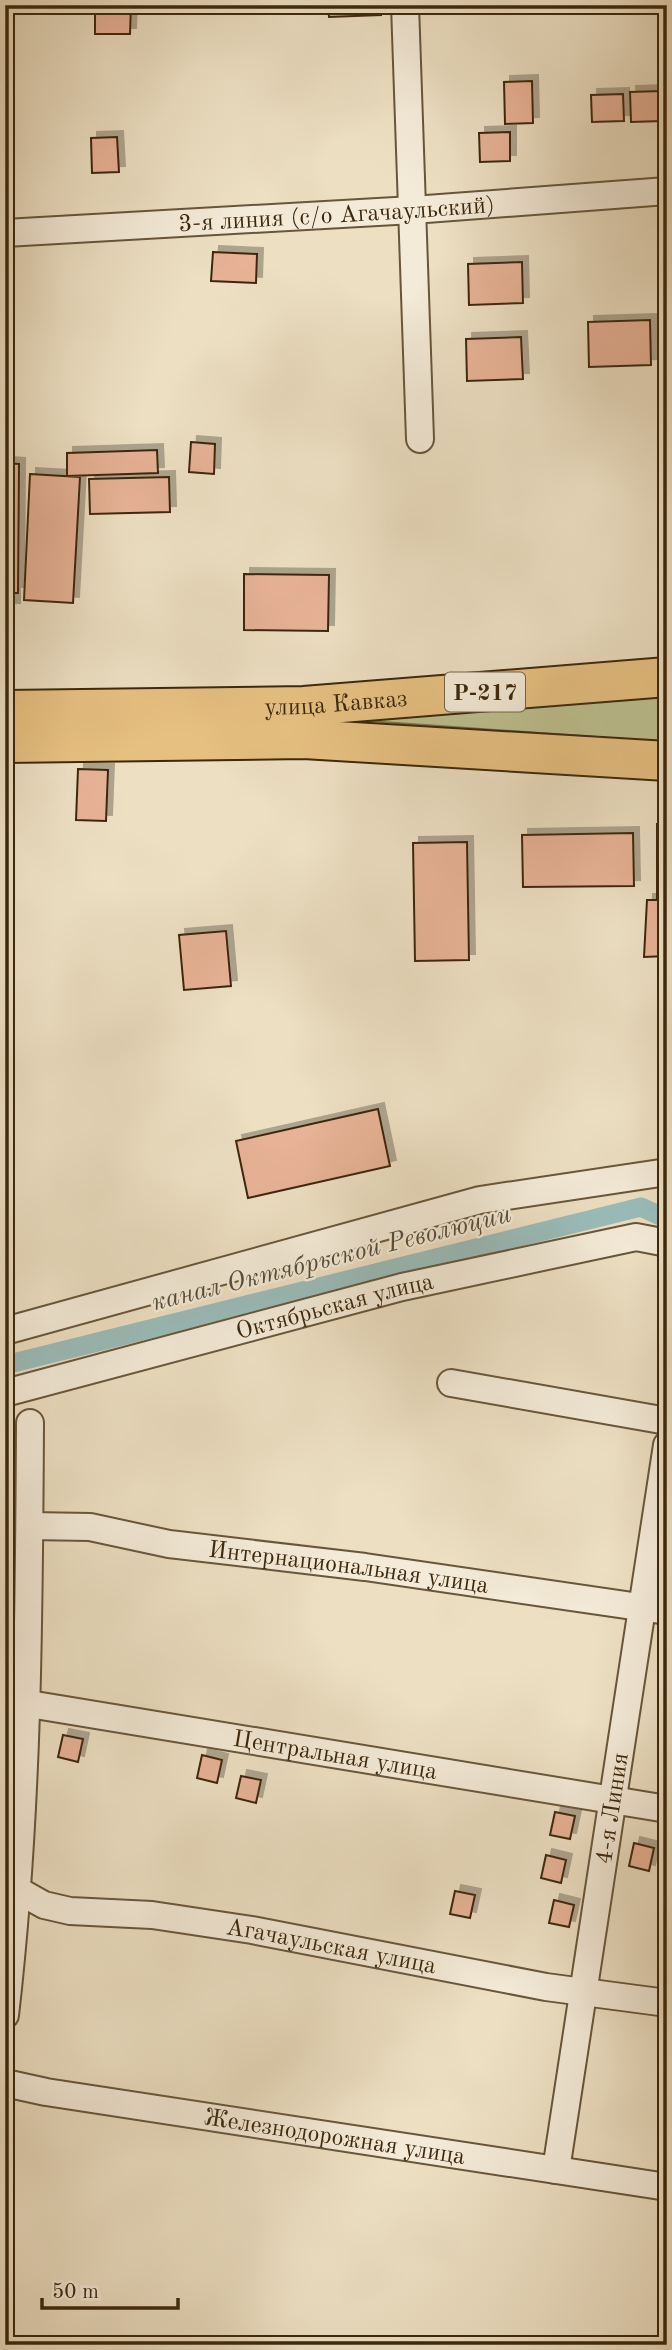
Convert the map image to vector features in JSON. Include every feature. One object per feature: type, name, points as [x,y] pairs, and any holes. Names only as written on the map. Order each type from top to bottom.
[{"type":"highway","name":"улица Кавказ","points":[[5,709],[304,706],[667,677]]},
{"type":"highway","name":"улица Кавказ","points":[[5,743],[304,739],[667,761]]},
{"type":"street","points":[[405,5],[420,439]]},
{"type":"street","name":"3-я линия (с/о Агачаульский)","points":[[5,233],[413,210],[667,191]]},
{"type":"street","points":[[5,1331],[480,1200],[667,1172]]},
{"type":"street","name":"Октябрьская улица","points":[[5,1393],[402,1287],[636,1237],[667,1243]]},
{"type":"street","points":[[452,1383],[667,1421]]},
{"type":"street","points":[[5,2014],[17,1700],[30,1526],[30,1423]]},
{"type":"street","name":"4-я Линия","points":[[556,2170],[611,1797],[655,1609],[667,1445]]},
{"type":"street","name":"Интернациональная улица","points":[[30,1526],[90,1527],[169,1544],[655,1609]]},
{"type":"street","name":"Центральная улица","points":[[17,1700],[611,1797],[667,1809]]},
{"type":"street","name":"Агачаульская улица","points":[[12,1883],[44,1905],[70,1911],[152,1915],[252,1930],[583,1992],[667,2003]]},
{"type":"street","name":"Железнодорожная улица","points":[[5,2083],[46,2092],[667,2187]]},
{"type":"green space","points":[[667,693],[667,742],[354,720]]},
{"type":"building","points":[[95,5],[131,5],[130,34],[95,34]]},
{"type":"building","points":[[328,5],[381,5],[381,15],[329,17]]},
{"type":"building","points":[[532,81],[533,123],[505,124],[504,82]]},
{"type":"building","points":[[661,91],[662,121],[631,122],[630,92]]},
{"type":"building","points":[[623,94],[624,121],[592,122],[591,95]]},
{"type":"building","points":[[510,132],[510,161],[480,162],[479,133]]},
{"type":"building","points":[[117,137],[119,172],[92,173],[91,138]]},
{"type":"building","points":[[213,252],[257,254],[256,283],[211,281]]},
{"type":"building","points":[[522,262],[523,303],[469,305],[468,264]]},
{"type":"building","points":[[650,320],[651,365],[589,367],[588,322]]},
{"type":"building","points":[[521,337],[523,379],[467,381],[466,339]]},
{"type":"building","points":[[191,442],[215,444],[214,474],[189,472]]},
{"type":"building","points":[[157,450],[158,473],[67,476],[67,453]]},
{"type":"building","points":[[5,463],[19,464],[18,593],[5,593]]},
{"type":"building","points":[[30,474],[80,477],[73,603],[24,600]]},
{"type":"building","points":[[169,477],[170,512],[90,514],[89,479]]},
{"type":"building","points":[[244,574],[329,575],[328,631],[244,630]]},
{"type":"building","points":[[5,593],[14,593],[14,609],[5,609]]},
{"type":"building","points":[[78,769],[108,770],[106,821],[76,820]]},
{"type":"building","points":[[657,824],[667,824],[667,900],[657,900]]},
{"type":"building","points":[[633,833],[634,886],[523,887],[522,835]]},
{"type":"building","points":[[467,842],[469,960],[415,961],[413,843]]},
{"type":"building","points":[[647,900],[667,900],[667,956],[644,957]]},
{"type":"building","points":[[226,931],[231,986],[184,990],[179,935]]},
{"type":"building","points":[[378,1109],[390,1166],[248,1198],[236,1141]]},
{"type":"building","points":[[63,1735],[83,1739],[78,1762],[58,1757]]},
{"type":"building","points":[[202,1755],[222,1760],[217,1783],[197,1778]]},
{"type":"building","points":[[241,1776],[261,1780],[256,1803],[236,1798]]},
{"type":"building","points":[[555,1812],[575,1816],[570,1839],[550,1835]]},
{"type":"building","points":[[634,1843],[654,1848],[649,1871],[629,1866]]},
{"type":"building","points":[[546,1855],[566,1860],[561,1883],[541,1878]]},
{"type":"building","points":[[455,1891],[475,1895],[470,1918],[450,1914]]},
{"type":"building","points":[[554,1900],[574,1905],[569,1927],[549,1923]]},
{"type":"waterway","name":"канал Октябрьской Революции","points":[[5,1365],[641,1207],[667,1219]]},
{"type":"railway","points":[[5,2336],[40,2345]]}]
